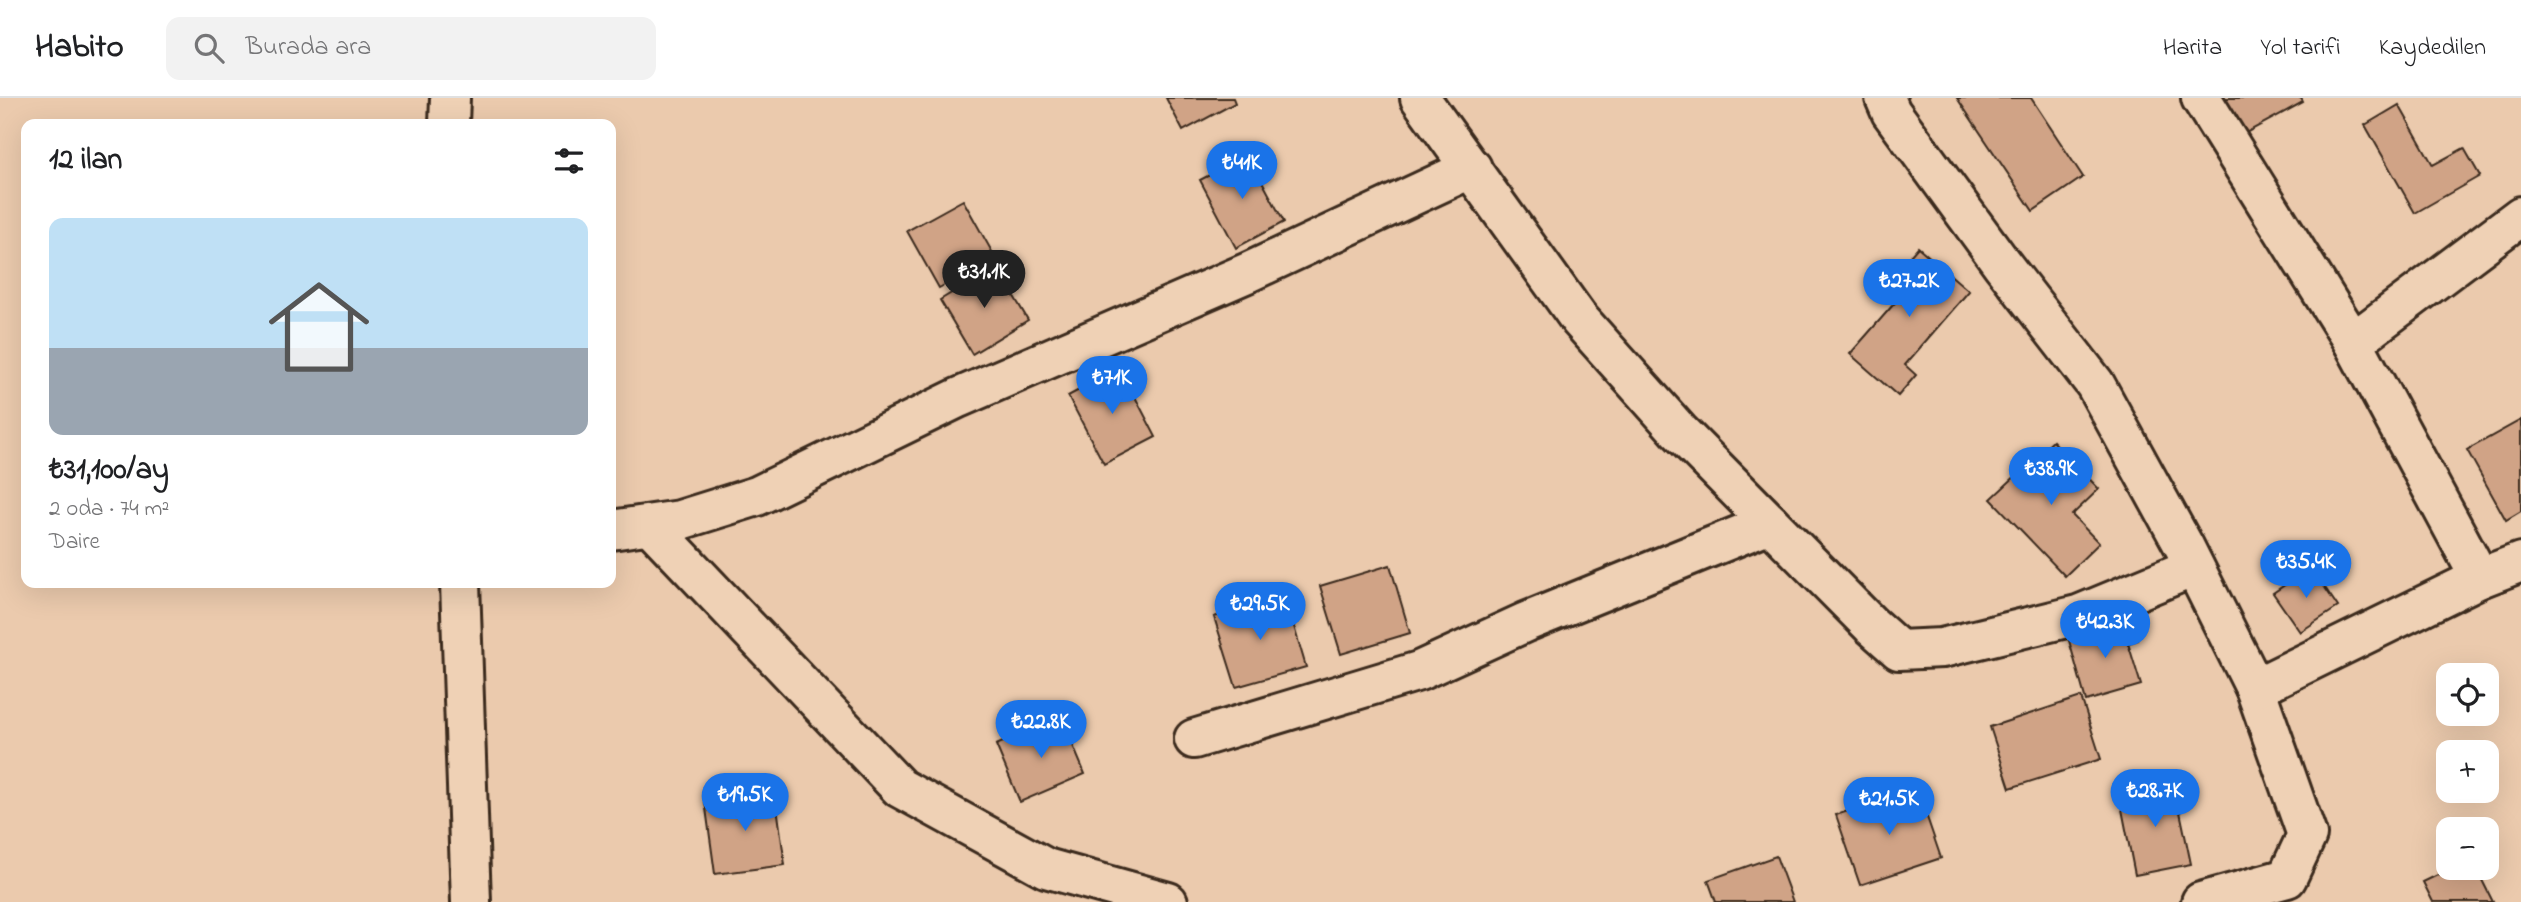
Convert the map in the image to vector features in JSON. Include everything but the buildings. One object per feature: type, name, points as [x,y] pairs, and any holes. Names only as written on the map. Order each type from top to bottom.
[{"type":"street","points":[[449,119],[450,98]]},
{"type":"street","points":[[1420,98],[1579,319],[1679,431],[1899,650],[1942,648],[2078,615],[2194,567]]},
{"type":"street","points":[[1885,98],[1891,112],[1986,242],[2095,384],[2194,567],[2255,688],[2307,835],[2287,878],[2201,902]]},
{"type":"street","points":[[2201,98],[2353,342],[2480,578]]},
{"type":"street","points":[[616,529],[680,520],[757,496],[958,398],[1249,272],[1472,168]]},
{"type":"street","points":[[2353,342],[2521,216]]},
{"type":"street","points":[[1194,739],[1419,671],[1526,622],[1770,523]]},
{"type":"street","points":[[650,525],[900,788],[1046,868],[1168,902]]},
{"type":"street","points":[[2255,688],[2480,578],[2521,562]]},
{"type":"street","points":[[460,588],[471,902]]}]
